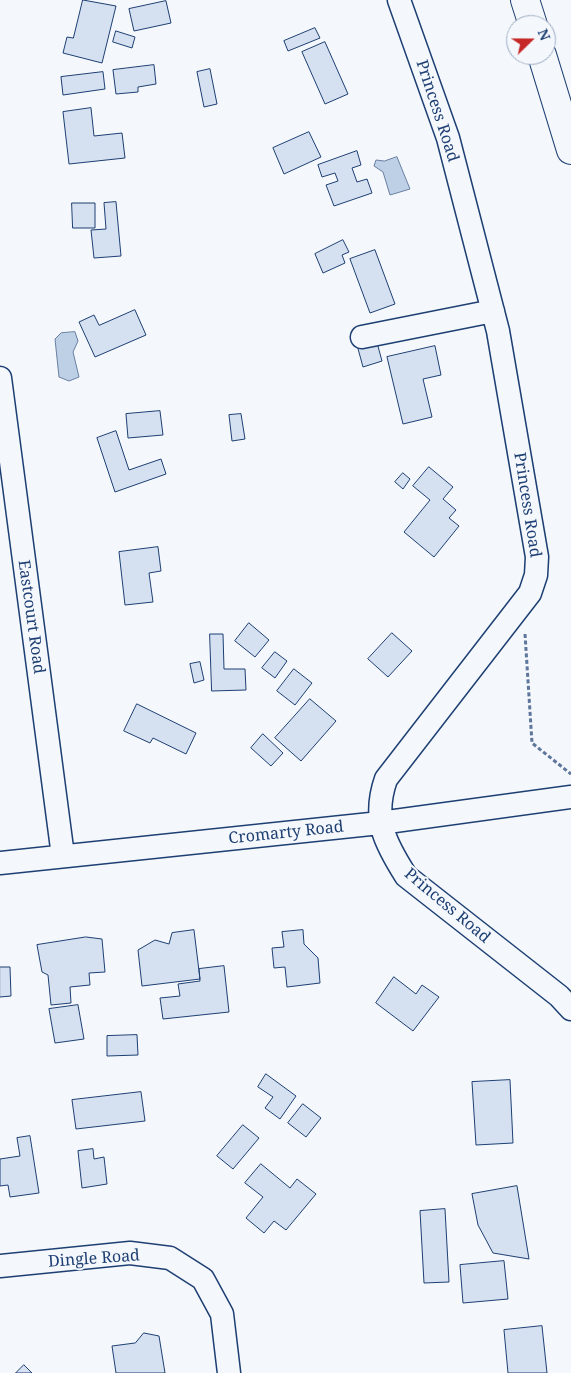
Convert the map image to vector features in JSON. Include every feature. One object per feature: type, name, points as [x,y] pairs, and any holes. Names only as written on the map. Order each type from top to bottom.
[{"type":"main road","points":[[525,0],[530,15]]},
{"type":"main road","points":[[545,65],[571,150]]},
{"type":"street","name":"Princess Road","points":[[399,0],[448,138],[493,311],[537,557],[536,575],[530,594],[386,779],[380,798],[380,823],[390,851],[406,876],[559,996],[571,1009]]},
{"type":"street","points":[[362,336],[493,311]]},
{"type":"street","name":"Eastcourt Road","points":[[0,378],[2,416],[63,856]]},
{"type":"street","name":"Cromarty Road","points":[[0,863],[380,823],[571,797]]},
{"type":"street","name":"Dingle Road","points":[[0,1266],[130,1253],[170,1258],[203,1279],[222,1314],[229,1373]]},
{"type":"path","points":[[523,603],[532,742],[571,774]]},
{"type":"water","points":[[397,157],[410,189],[390,195],[383,172],[374,166],[376,160],[384,161]]},
{"type":"water","points":[[75,332],[78,341],[73,352],[79,377],[69,381],[59,377],[55,339],[61,333]]},
{"type":"building","points":[[83,0],[116,6],[102,63],[63,53],[67,37],[73,38]]},
{"type":"building","points":[[166,1],[171,23],[134,31],[129,9]]},
{"type":"building","points":[[315,28],[320,38],[288,51],[284,41]]},
{"type":"building","points":[[116,31],[135,37],[132,48],[113,42]]},
{"type":"building","points":[[325,42],[348,94],[325,104],[302,52]]},
{"type":"building","points":[[154,65],[156,84],[138,87],[138,92],[116,94],[113,70]]},
{"type":"building","points":[[210,69],[217,104],[204,107],[197,72]]},
{"type":"building","points":[[103,72],[105,89],[63,95],[61,77]]},
{"type":"building","points":[[91,108],[94,136],[122,133],[125,158],[69,164],[63,112]]},
{"type":"building","points":[[309,132],[321,157],[284,174],[273,148]]},
{"type":"building","points":[[357,151],[361,165],[352,168],[357,182],[367,179],[372,193],[334,206],[326,185],[338,181],[335,173],[322,177],[318,165]]},
{"type":"building","points":[[116,202],[121,256],[94,258],[91,230],[106,229],[104,203]]},
{"type":"building","points":[[72,203],[95,203],[95,228],[73,228]]},
{"type":"building","points":[[343,240],[349,252],[342,255],[345,263],[323,273],[315,254]]},
{"type":"building","points":[[375,250],[395,304],[370,313],[350,259]]},
{"type":"building","points":[[135,310],[146,335],[95,357],[79,322],[94,315],[99,325]]},
{"type":"building","points":[[376,339],[382,361],[363,367],[357,345]]},
{"type":"building","points":[[435,346],[441,375],[423,379],[432,417],[403,424],[387,357]]},
{"type":"building","points":[[160,411],[163,435],[128,438],[126,414]]},
{"type":"building","points":[[241,414],[245,439],[232,441],[229,415]]},
{"type":"building","points":[[116,431],[129,470],[161,459],[166,474],[115,492],[97,438]]},
{"type":"building","points":[[429,467],[453,487],[443,499],[456,510],[449,518],[459,526],[434,557],[404,532],[430,500],[413,486]]},
{"type":"building","points":[[403,473],[410,479],[403,489],[395,482]]},
{"type":"building","points":[[158,547],[161,571],[149,573],[153,602],[125,605],[119,552]]},
{"type":"building","points":[[249,623],[269,640],[255,657],[235,641]]},
{"type":"building","points":[[392,633],[412,651],[388,677],[368,659]]},
{"type":"building","points":[[210,634],[223,634],[224,669],[245,669],[246,690],[212,691]]},
{"type":"building","points":[[275,652],[287,661],[275,678],[262,668]]},
{"type":"building","points":[[200,662],[204,680],[194,683],[190,664]]},
{"type":"building","points":[[294,669],[312,683],[295,705],[277,691]]},
{"type":"building","points":[[310,699],[336,721],[301,761],[275,738]]},
{"type":"building","points":[[137,704],[196,733],[186,754],[153,738],[150,743],[124,731]]},
{"type":"building","points":[[263,734],[283,753],[271,766],[251,748]]},
{"type":"building","points":[[194,930],[200,979],[142,986],[138,950],[155,940],[169,944],[172,933]]},
{"type":"building","points":[[303,930],[304,944],[318,958],[320,983],[287,987],[285,967],[274,968],[272,948],[284,947],[282,932]]},
{"type":"building","points":[[86,937],[102,939],[105,972],[89,973],[90,985],[70,987],[71,1003],[51,1005],[48,975],[42,972],[37,945]]},
{"type":"building","points":[[224,966],[229,1012],[163,1019],[160,998],[180,996],[178,984],[200,981],[199,969]]},
{"type":"building","points":[[0,967],[10,967],[11,996],[0,997]]},
{"type":"building","points":[[394,977],[416,994],[422,985],[439,997],[413,1031],[376,1003]]},
{"type":"building","points":[[78,1005],[84,1039],[55,1043],[49,1009]]},
{"type":"building","points":[[137,1035],[138,1055],[107,1056],[107,1036]]},
{"type":"building","points":[[266,1074],[296,1096],[280,1119],[265,1108],[273,1097],[258,1087]]},
{"type":"building","points":[[510,1080],[513,1143],[476,1145],[472,1082]]},
{"type":"building","points":[[141,1092],[145,1121],[76,1129],[72,1100]]},
{"type":"building","points":[[303,1104],[321,1118],[306,1137],[288,1123]]},
{"type":"building","points":[[243,1125],[259,1138],[233,1169],[217,1156]]},
{"type":"building","points":[[30,1136],[39,1193],[10,1197],[8,1185],[0,1186],[0,1159],[20,1156],[17,1138]]},
{"type":"building","points":[[93,1149],[94,1159],[104,1157],[107,1184],[82,1188],[78,1151]]},
{"type":"building","points":[[261,1164],[290,1188],[297,1179],[316,1194],[286,1230],[274,1221],[264,1233],[246,1218],[263,1197],[245,1183]]},
{"type":"building","points":[[517,1186],[529,1259],[493,1253],[478,1225],[472,1194]]},
{"type":"building","points":[[445,1209],[449,1282],[424,1283],[420,1211]]},
{"type":"building","points":[[504,1261],[508,1299],[463,1303],[460,1265]]},
{"type":"building","points":[[542,1326],[547,1373],[508,1373],[504,1330]]},
{"type":"building","points":[[144,1333],[159,1336],[165,1373],[116,1373],[112,1346],[135,1343]]},
{"type":"building","points":[[24,1365],[32,1373],[16,1373]]}]
